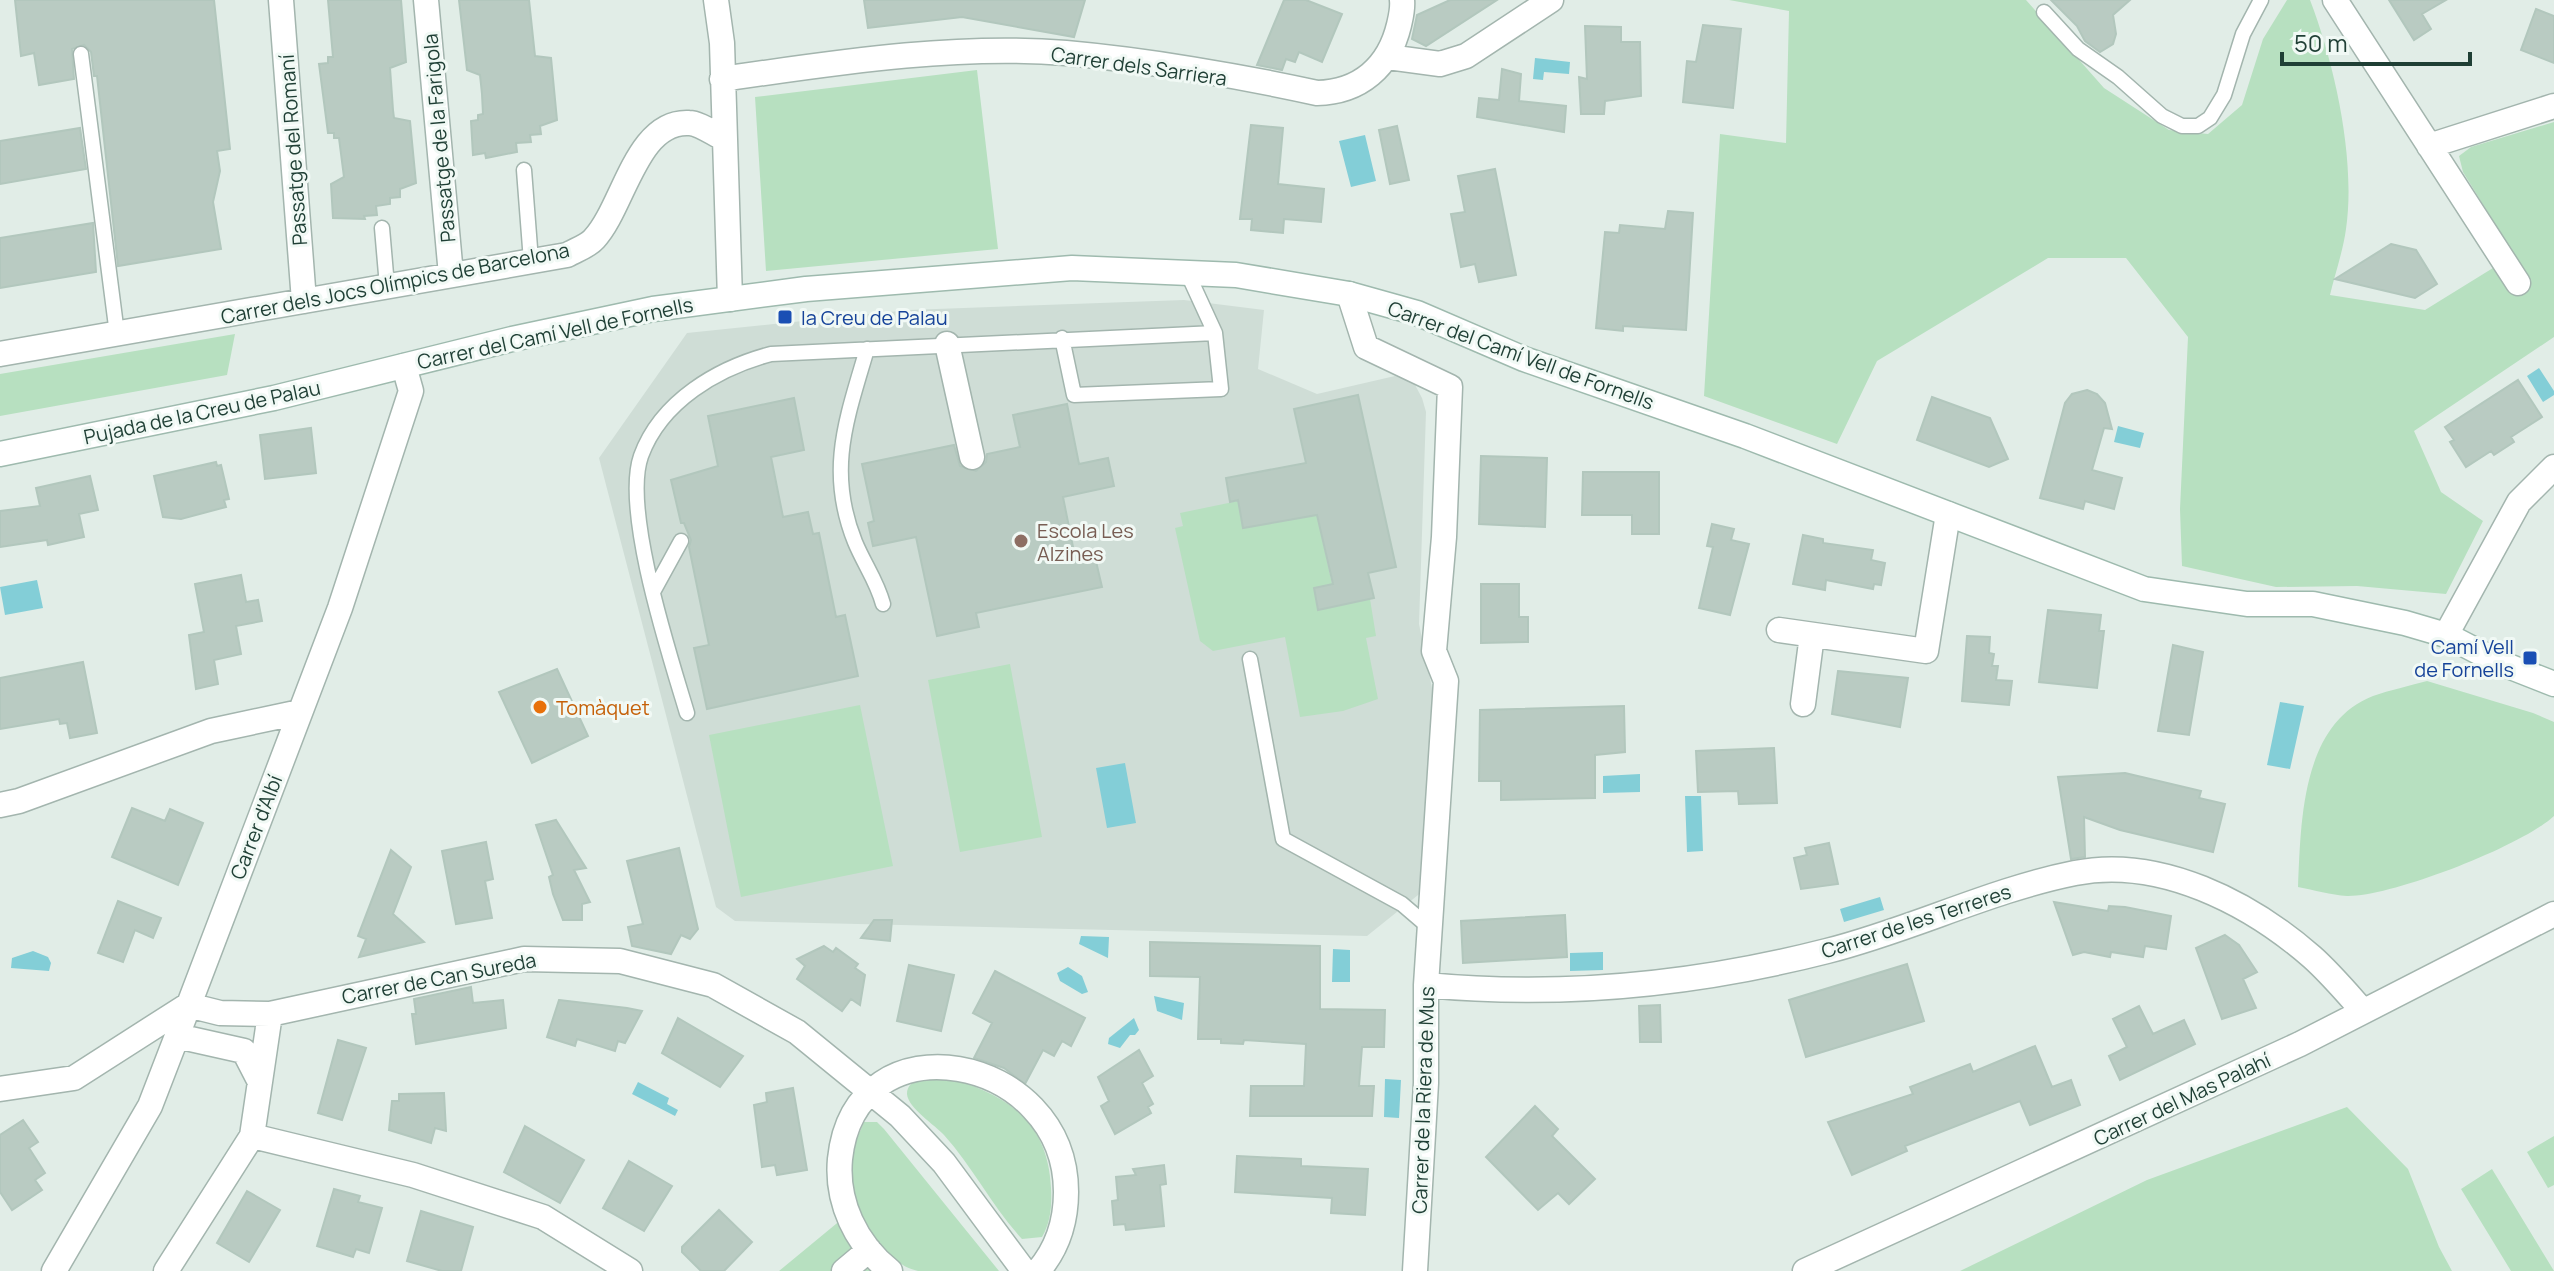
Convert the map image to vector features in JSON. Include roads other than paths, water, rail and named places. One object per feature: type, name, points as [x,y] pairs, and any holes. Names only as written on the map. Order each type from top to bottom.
[{"type":"street","name":"Passatge del Romaní","points":[[281,0],[304,301]]},
{"type":"street","name":"Passatge de la Farigola","points":[[426,0],[451,275]]},
{"type":"street","points":[[716,0],[730,299]]},
{"type":"street","points":[[1402,0],[1396,35],[1388,57],[1440,64],[1466,56],[1551,0]]},
{"type":"street","points":[[2335,0],[2518,283]]},
{"type":"street","name":"Carrer dels Sarriera","points":[[722,79],[961,53],[1016,52],[1110,59],[1317,93],[1337,93],[1372,75],[1388,57]]},
{"type":"street","points":[[2429,146],[2554,106]]},
{"type":"street","name":"Carrer dels Jocs Olímpics de Barcelona","points":[[0,354],[567,255],[593,242],[616,210],[645,144],[663,129],[689,123],[723,138]]},
{"type":"street","name":"Carrer del Camí Vell de Fornells","points":[[404,366],[653,309],[806,289],[1072,268],[1236,275],[1349,294],[1417,313],[1524,359],[1745,436],[2144,589],[2247,604],[2313,604],[2446,635],[2498,662],[2554,684]]},
{"type":"street","name":"Carrer de la Riera de Mus","points":[[1349,294],[1366,347],[1450,387],[1444,537],[1434,651],[1446,681],[1426,985],[1425,1098],[1415,1271]]},
{"type":"street","points":[[947,344],[972,457]]},
{"type":"street","name":"Pujada de la Creu de Palau","points":[[0,454],[274,398],[404,366]]},
{"type":"street","name":"Carrer d'Albí","points":[[54,1271],[150,1106],[340,608],[411,391],[404,366]]},
{"type":"street","points":[[2446,635],[2519,502],[2554,467]]},
{"type":"street","points":[[1779,630],[1926,651],[1948,514]]},
{"type":"street","points":[[1803,704],[1812,635]]},
{"type":"street","points":[[0,805],[60,787],[211,731],[300,712]]},
{"type":"street","name":"Carrer de les Terreres","points":[[1426,985],[1534,991],[1655,986],[1746,970],[1831,950],[2078,872],[2119,870],[2167,876],[2211,892],[2261,919],[2313,958],[2362,1010]]},
{"type":"street","name":"Carrer del Mas Palahí","points":[[1805,1271],[2257,1064],[2554,914]]},
{"type":"street","name":"Carrer de Can Sureda","points":[[188,1005],[220,1013],[270,1014],[524,959],[620,961],[713,985],[797,1032],[872,1091],[944,1163],[1024,1271]]},
{"type":"street","points":[[0,1089],[74,1078],[188,1005]]},
{"type":"street","points":[[166,1271],[252,1136],[270,1014]]},
{"type":"street","points":[[177,1036],[244,1051],[260,1082]]},
{"type":"street","points":[[890,1271],[869,1250],[849,1217],[840,1184],[840,1162],[850,1121],[872,1091],[913,1070],[950,1067],[992,1077],[1020,1094],[1036,1109],[1058,1146],[1066,1189],[1060,1232],[1038,1271]]},
{"type":"street","points":[[252,1136],[413,1175],[543,1217],[630,1271]]},
{"type":"street","points":[[844,1271],[869,1250]]},
{"type":"lane","points":[[2044,12],[2078,49],[2118,77],[2162,116],[2182,126],[2198,126],[2210,118],[2224,95],[2243,34],[2261,0]]},
{"type":"lane","points":[[81,54],[117,334]]},
{"type":"lane","points":[[524,170],[531,261]]},
{"type":"lane","points":[[382,228],[387,286]]},
{"type":"lane","points":[[1062,338],[1074,395],[1221,389],[1215,333],[1187,272]]},
{"type":"lane","points":[[687,713],[653,592],[637,502],[637,478],[641,457],[652,435],[672,410],[711,376],[771,354],[1215,333]]},
{"type":"lane","points":[[867,349],[842,434],[840,467],[856,542],[877,582],[883,604]]},
{"type":"lane","points":[[653,592],[681,541]]},
{"type":"lane","points":[[1250,659],[1283,839],[1402,904],[1430,929]]},
{"type":"water","points":[[1535,58],[1570,62],[1569,74],[1544,72],[1543,80],[1533,79]]},
{"type":"water","points":[[1365,135],[1376,181],[1351,187],[1339,141]]},
{"type":"water","points":[[2539,368],[2554,391],[2554,395],[2543,402],[2527,376]]},
{"type":"water","points":[[2118,426],[2144,433],[2140,448],[2114,442]]},
{"type":"water","points":[[37,580],[43,608],[5,615],[0,587]]},
{"type":"water","points":[[2280,702],[2304,706],[2290,769],[2267,765]]},
{"type":"water","points":[[1125,763],[1136,823],[1107,828],[1096,768]]},
{"type":"water","points":[[1640,774],[1640,792],[1603,793],[1603,776]]},
{"type":"water","points":[[1685,796],[1701,796],[1703,851],[1687,852]]},
{"type":"water","points":[[1880,897],[1884,910],[1844,922],[1840,909]]},
{"type":"water","points":[[1081,936],[1109,937],[1108,958],[1079,944]]},
{"type":"water","points":[[1333,949],[1350,950],[1350,982],[1332,982]]},
{"type":"water","points":[[33,951],[48,957],[51,963],[49,971],[11,968],[12,958]]},
{"type":"water","points":[[1603,952],[1603,970],[1570,971],[1570,953]]},
{"type":"water","points":[[1068,967],[1082,976],[1088,992],[1082,994],[1060,981],[1057,973]]},
{"type":"water","points":[[1154,996],[1184,1003],[1182,1020],[1157,1011]]},
{"type":"water","points":[[1134,1018],[1139,1030],[1135,1035],[1130,1035],[1120,1048],[1108,1044],[1109,1038]]},
{"type":"water","points":[[1385,1079],[1401,1080],[1399,1118],[1384,1117]]},
{"type":"water","points":[[638,1082],[669,1098],[667,1104],[678,1110],[675,1116],[632,1094]]},
{"type":"place","name":"la Creu de Palau","points":[[785,317]]},
{"type":"place","name":"Escola Les Alzines","points":[[1021,541]]},
{"type":"place","name":"Camí Vell de Fornells","points":[[2530,658]]},
{"type":"place","name":"Tomàquet","points":[[540,707]]}]
